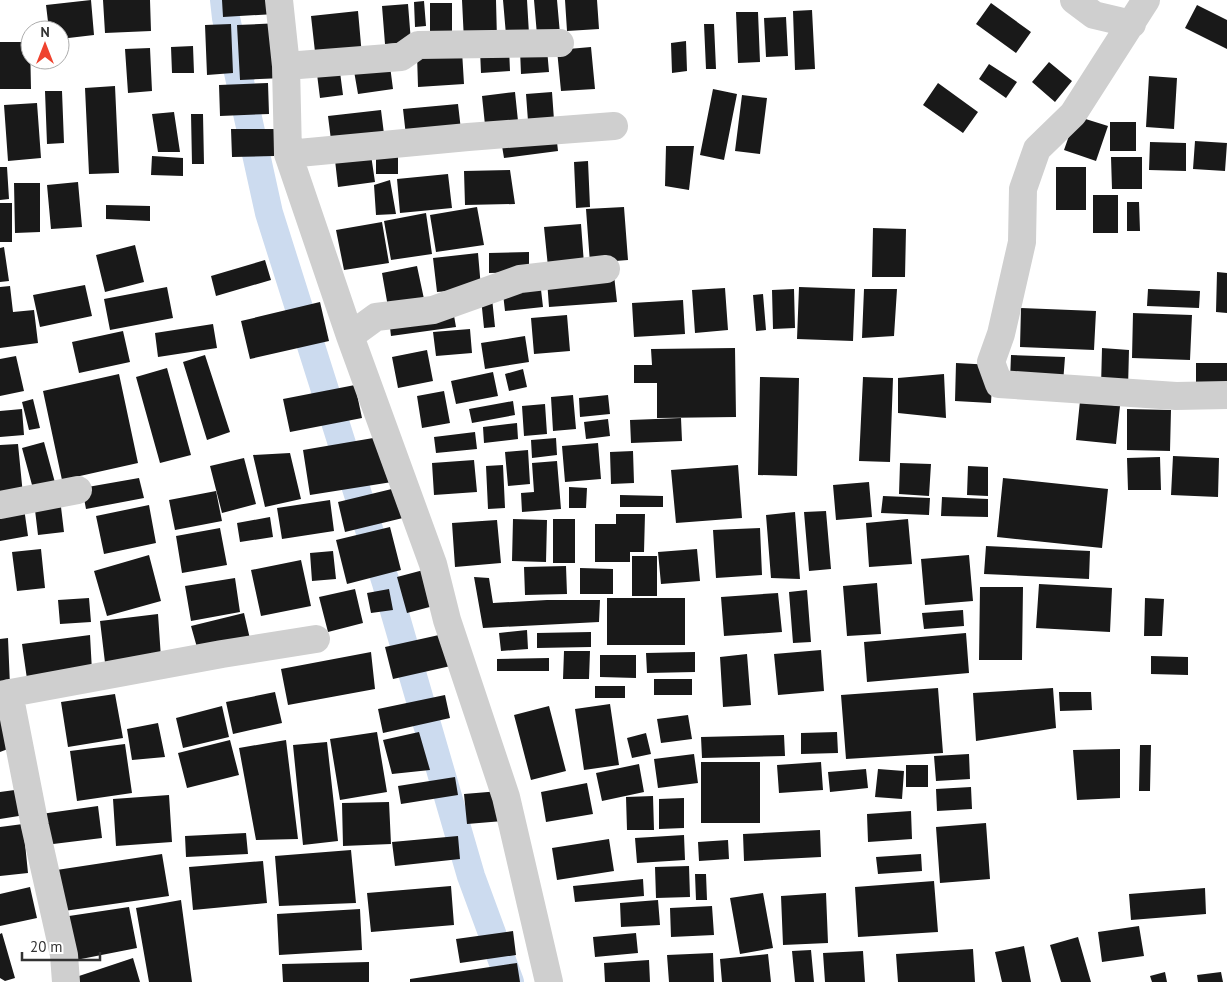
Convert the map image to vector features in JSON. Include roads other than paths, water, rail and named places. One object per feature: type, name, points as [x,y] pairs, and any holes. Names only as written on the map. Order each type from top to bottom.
[{"type":"street","points":[[279,0],[286,66],[288,154],[350,336],[433,564],[447,620],[506,797],[549,982]]},
{"type":"street","points":[[1074,0],[1094,15],[1132,24]]},
{"type":"street","points":[[1146,0],[1073,114],[1038,150],[1023,189],[1022,242],[1000,334],[991,362],[999,384],[1176,396],[1227,395]]},
{"type":"street","points":[[286,66],[401,57],[418,45],[560,43]]},
{"type":"street","points":[[288,154],[468,137],[614,126]]},
{"type":"street","points":[[350,336],[376,317],[433,310],[520,279],[606,269]]},
{"type":"street","points":[[0,505],[78,490]]},
{"type":"street","points":[[66,982],[64,955],[4,694],[222,654],[316,639]]},
{"type":"waterway","points":[[224,0],[226,18],[269,213],[386,583],[471,876],[510,982]]}]
